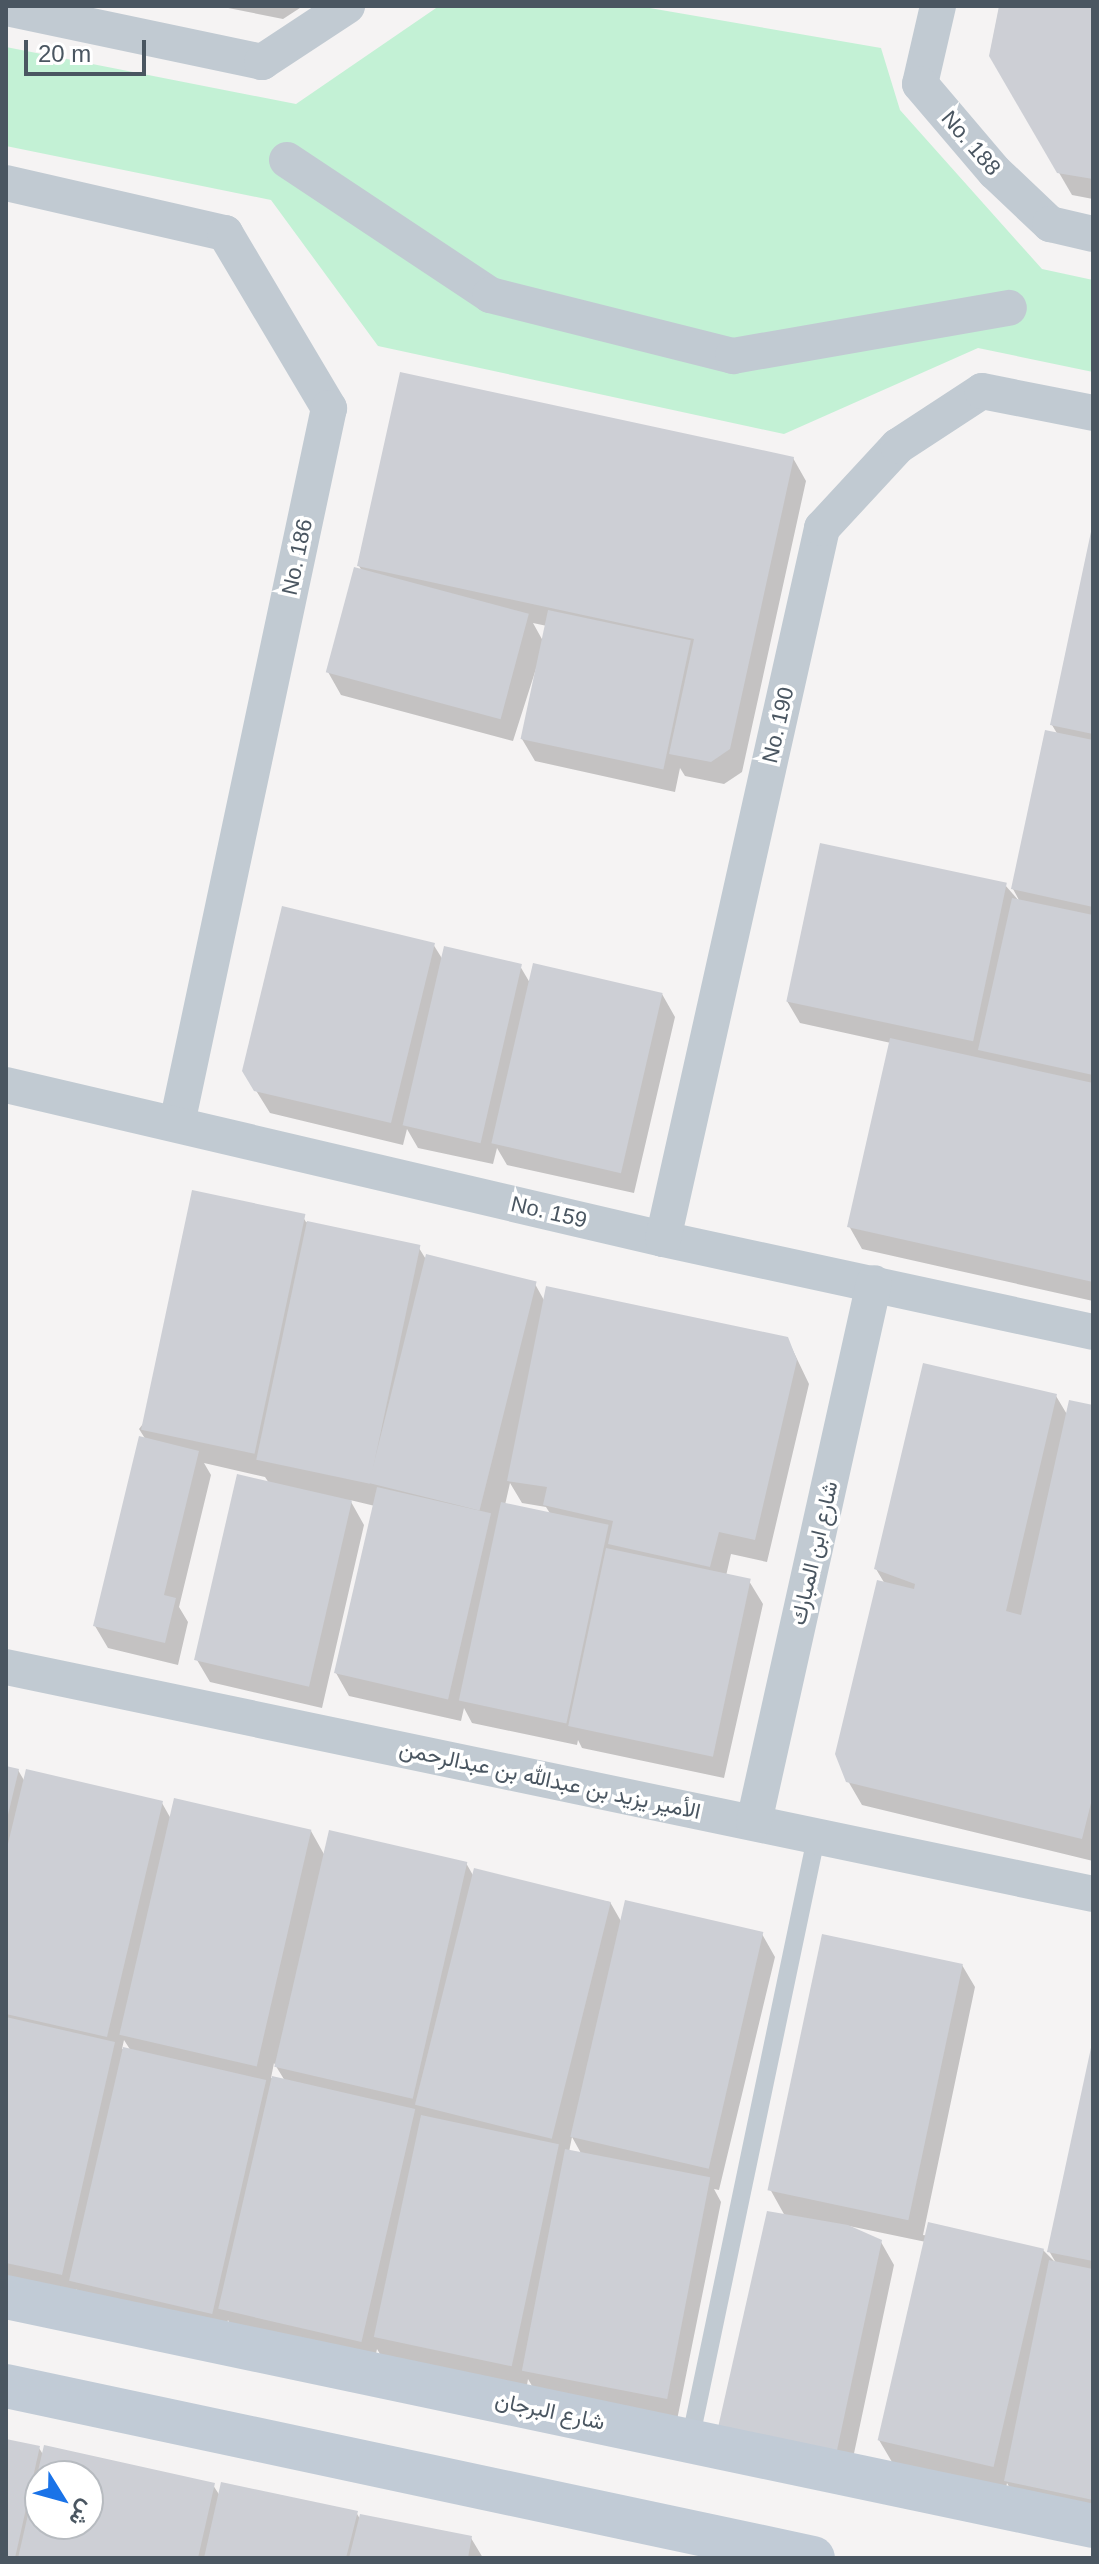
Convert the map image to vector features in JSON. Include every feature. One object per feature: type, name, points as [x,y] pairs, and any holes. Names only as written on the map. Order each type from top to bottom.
[{"type":"street","points":[[6,8],[262,62],[347,6]]},
{"type":"street","name":"No. 188","points":[[938,6],[920,84],[995,172],[1050,224],[1093,234]]},
{"type":"street","points":[[287,160],[490,295],[733,356],[1009,308]]},
{"type":"street","name":"No. 186","points":[[6,183],[225,233],[329,408],[177,1124]]},
{"type":"street","name":"No. 190","points":[[663,1239],[822,528],[898,446],[982,391],[1093,413]]},
{"type":"street","name":"No. 159","points":[[6,1085],[663,1239],[1093,1332]]},
{"type":"street","name":"شارع ابن المبارك","points":[[754,1822],[874,1283]]},
{"type":"street","name":"الأمير يزيد بن عبدالله بن عبدالرحمن","points":[[6,1667],[817,1833],[1093,1894]]},
{"type":"street","name":"شارع البرجان","points":[[6,2297],[1093,2526]]},
{"type":"street","points":[[6,2386],[813,2558]]},
{"type":"lane","points":[[690,2441],[817,1833]]},
{"type":"green space","points":[[439,6],[638,6],[881,48],[900,110],[1042,269],[1093,280],[1093,372],[978,348],[784,434],[378,346],[271,200],[6,146],[6,47],[296,104]]},
{"type":"building","points":[[999,6],[1093,6],[1093,179],[1057,173],[989,56]]},
{"type":"building","points":[[400,372],[794,457],[730,749],[711,762],[669,754],[694,639],[357,566]]},
{"type":"building","points":[[1093,527],[1093,734],[1050,725]]},
{"type":"building","points":[[354,567],[529,614],[501,719],[326,672]]},
{"type":"building","points":[[548,610],[691,640],[663,769],[521,739]]},
{"type":"building","points":[[1045,730],[1093,740],[1093,907],[1011,889]]},
{"type":"building","points":[[820,843],[1007,883],[973,1041],[786,1001]]},
{"type":"building","points":[[1012,898],[1093,915],[1093,1075],[978,1050]]},
{"type":"building","points":[[282,906],[435,943],[391,1123],[254,1091],[242,1071]]},
{"type":"building","points":[[444,946],[522,964],[481,1143],[403,1125]]},
{"type":"building","points":[[533,963],[663,993],[621,1173],[491,1143]]},
{"type":"building","points":[[890,1038],[1093,1083],[1093,1282],[847,1227]]},
{"type":"building","points":[[192,1190],[305,1214],[255,1454],[141,1430]]},
{"type":"building","points":[[307,1221],[420,1245],[370,1484],[256,1460]]},
{"type":"building","points":[[426,1254],[537,1282],[480,1511],[369,1483]]},
{"type":"building","points":[[546,1286],[788,1337],[797,1360],[755,1540],[719,1532],[710,1567],[608,1544],[613,1521],[543,1505],[547,1487],[507,1481]]},
{"type":"building","points":[[923,1363],[1057,1394],[1006,1611],[1021,1615],[1069,1400],[1093,1405],[1093,1795],[1082,1839],[846,1782],[835,1754],[877,1580],[914,1589],[915,1584],[874,1569]]},
{"type":"building","points":[[139,1436],[199,1451],[164,1595],[176,1598],[165,1643],[93,1626]]},
{"type":"building","points":[[237,1474],[352,1501],[309,1687],[194,1660]]},
{"type":"building","points":[[377,1487],[491,1513],[448,1699],[334,1673]]},
{"type":"building","points":[[501,1502],[609,1525],[566,1723],[459,1701]]},
{"type":"building","points":[[606,1548],[751,1579],[713,1757],[568,1726]]},
{"type":"building","points":[[6,1766],[19,1769],[7,1819],[6,1819]]},
{"type":"building","points":[[26,1769],[163,1801],[107,2037],[6,2014],[6,1852]]},
{"type":"building","points":[[174,1798],[311,1830],[257,2066],[119,2035]]},
{"type":"building","points":[[329,1830],[467,1862],[413,2099],[274,2067]]},
{"type":"building","points":[[474,1868],[611,1902],[552,2139],[415,2105]]},
{"type":"building","points":[[625,1900],[763,1932],[709,2169],[570,2137]]},
{"type":"building","points":[[822,1934],[963,1964],[908,2220],[768,2190]]},
{"type":"building","points":[[6,2017],[115,2042],[62,2275],[6,2263]]},
{"type":"building","points":[[1093,2043],[1093,2261],[1047,2252]]},
{"type":"building","points":[[123,2047],[266,2080],[212,2314],[69,2281]]},
{"type":"building","points":[[272,2076],[415,2109],[361,2342],[218,2309]]},
{"type":"building","points":[[421,2115],[559,2144],[512,2366],[374,2337]]},
{"type":"building","points":[[565,2149],[710,2177],[667,2399],[522,2371]]},
{"type":"building","points":[[767,2211],[848,2225],[882,2240],[836,2455],[717,2432]]},
{"type":"building","points":[[928,2222],[1044,2249],[994,2467],[878,2440]]},
{"type":"building","points":[[1049,2260],[1093,2269],[1093,2500],[1004,2481]]},
{"type":"building","points":[[6,2439],[40,2446],[37,2460],[24,2460],[24,2518],[15,2558],[6,2558]]},
{"type":"building","points":[[44,2445],[215,2483],[198,2558],[18,2558],[24,2532],[24,2540],[104,2540],[104,2460],[41,2460]]},
{"type":"building","points":[[221,2482],[358,2511],[346,2558],[204,2558]]},
{"type":"building","points":[[360,2514],[472,2536],[468,2558],[349,2558]]}]
